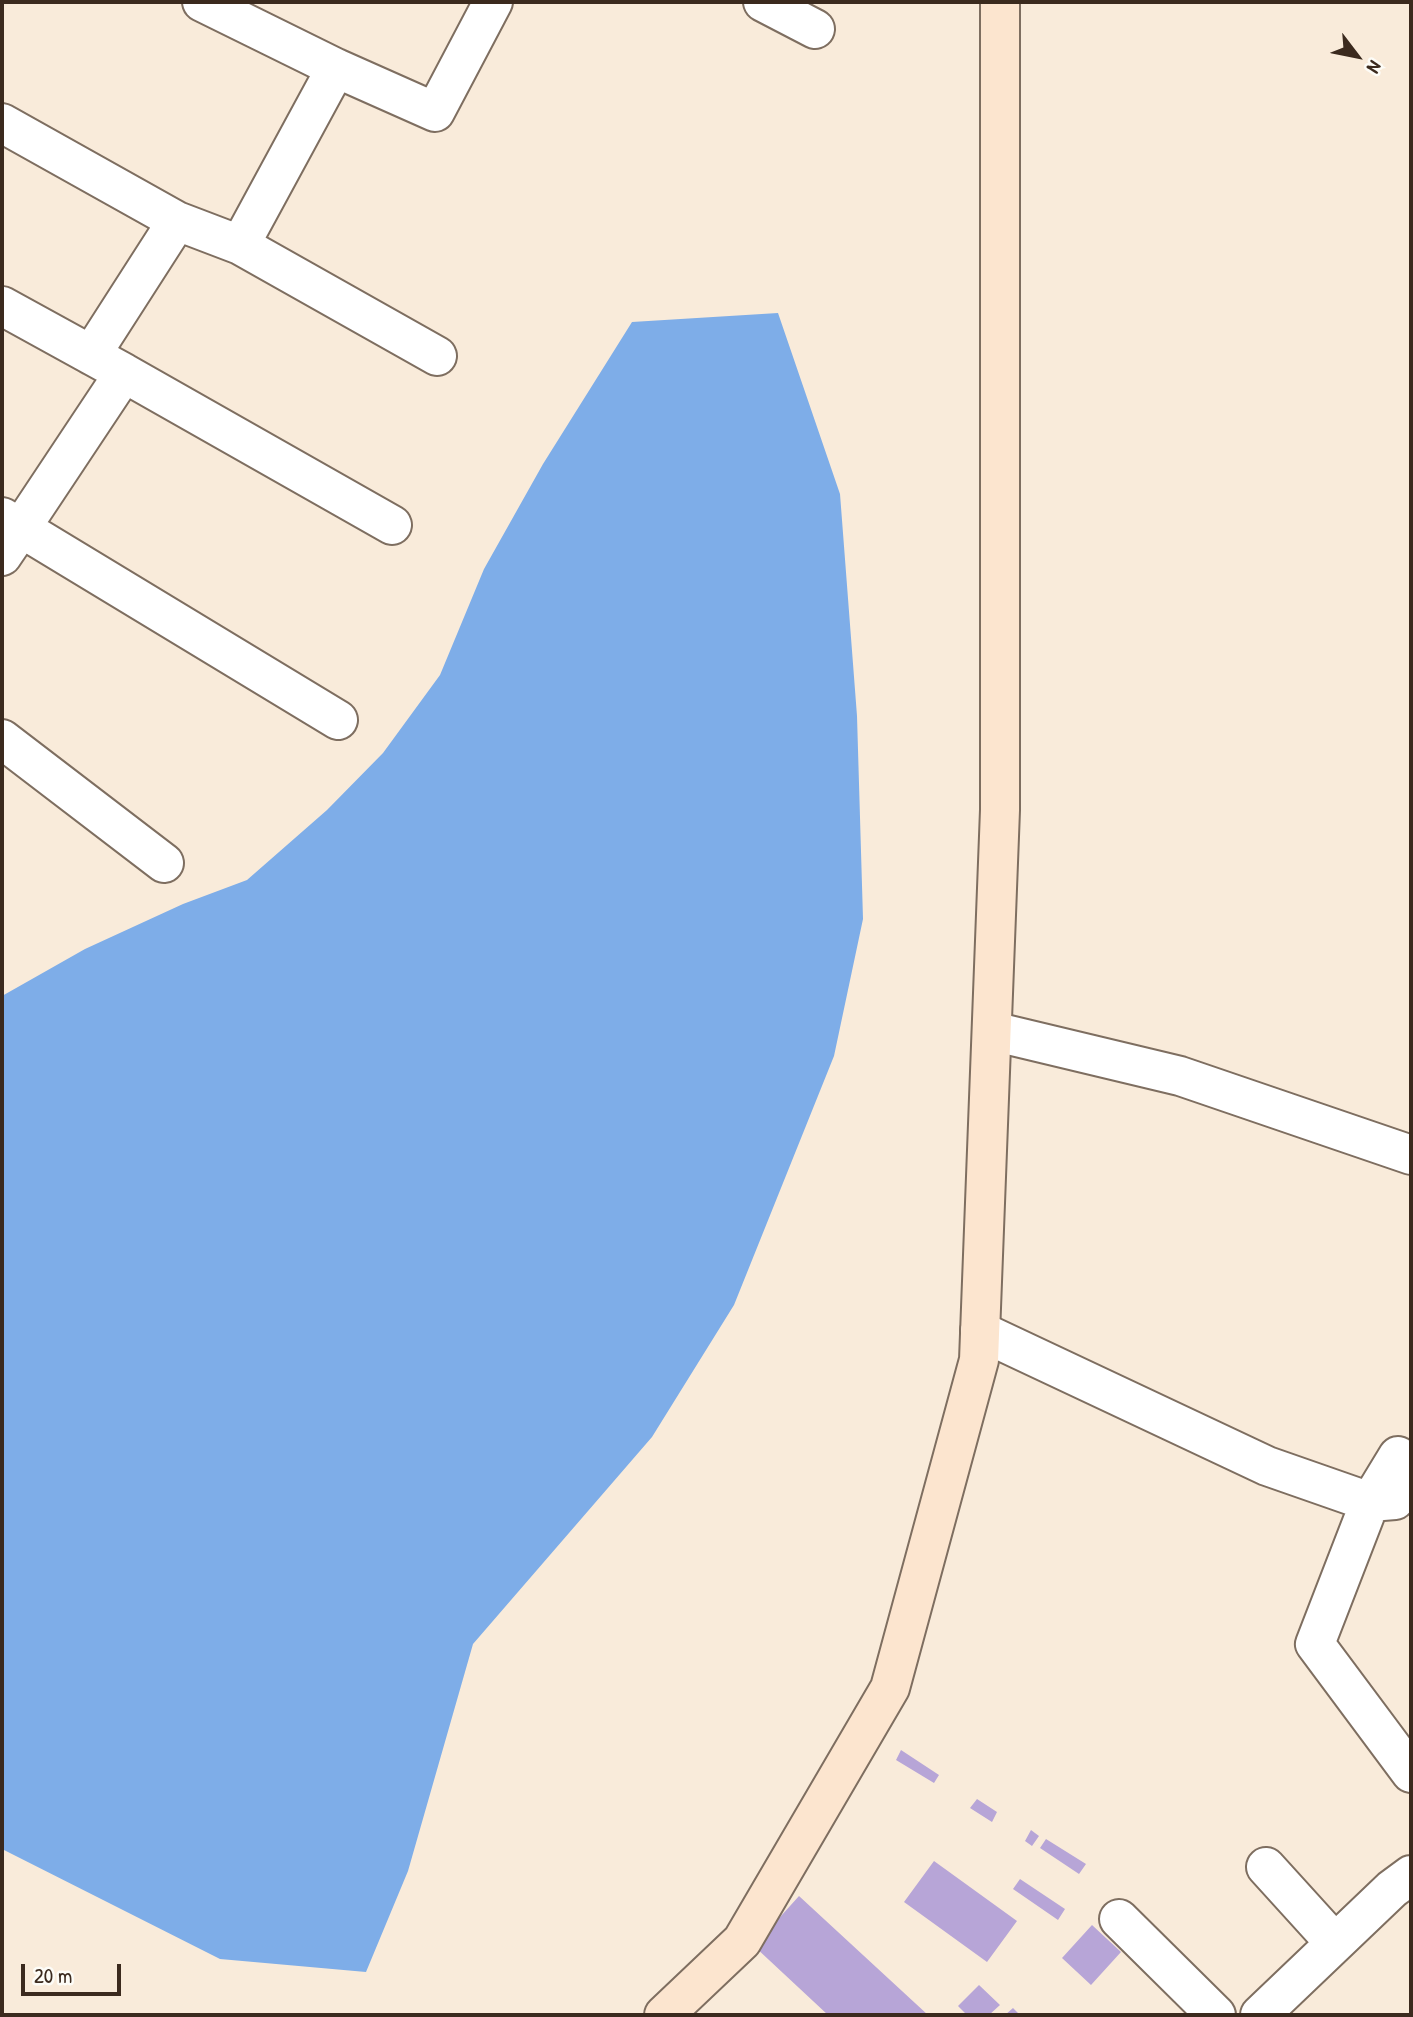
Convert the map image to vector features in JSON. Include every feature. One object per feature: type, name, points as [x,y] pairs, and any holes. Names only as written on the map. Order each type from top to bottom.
[{"type":"main road","points":[[664,2015],[742,1941],[890,1688],[979,1360],[1000,810],[1000,2]]},
{"type":"street","points":[[202,2],[435,112],[494,2]]},
{"type":"street","points":[[762,2],[815,29]]},
{"type":"street","points":[[240,245],[337,68]]},
{"type":"street","points":[[2,123],[177,221],[240,245],[437,356]]},
{"type":"street","points":[[91,355],[177,221]]},
{"type":"street","points":[[2,306],[392,526]]},
{"type":"street","points":[[124,373],[8,534],[338,720]]},
{"type":"street","points":[[2,739],[164,863]]},
{"type":"street","points":[[992,1031],[1180,1076],[1411,1155]]},
{"type":"street","points":[[980,1331],[1267,1466],[1370,1502],[1411,1499]]},
{"type":"street","points":[[1411,1475],[1398,1456],[1370,1502],[1315,1644],[1411,1773]]},
{"type":"street","points":[[1266,1867],[1335,1942]]},
{"type":"street","points":[[1260,2015],[1392,1889],[1411,1875]]},
{"type":"street","points":[[1119,1919],[1216,2015]]},
{"type":"water","points":[[778,313],[840,494],[857,716],[863,919],[834,1056],[734,1305],[652,1437],[473,1644],[408,1871],[366,1972],[220,1959],[2,1849],[2,996],[85,949],[183,904],[247,880],[327,810],[383,753],[440,675],[484,569],[543,464],[632,322]]},
{"type":"building","points":[[901,1750],[939,1775],[934,1783],[896,1760]]},
{"type":"building","points":[[977,1799],[997,1812],[992,1822],[970,1808]]},
{"type":"building","points":[[1031,1830],[1039,1836],[1032,1846],[1025,1841]]},
{"type":"building","points":[[1046,1839],[1086,1864],[1079,1874],[1040,1848]]},
{"type":"building","points":[[934,1861],[1017,1921],[987,1962],[904,1902]]},
{"type":"building","points":[[1020,1879],[1065,1909],[1058,1920],[1013,1889]]},
{"type":"building","points":[[799,1896],[928,2015],[828,2015],[754,1946]]},
{"type":"building","points":[[1092,1925],[1121,1952],[1091,1985],[1062,1958]]},
{"type":"building","points":[[979,1985],[1000,2005],[989,2015],[967,2015],[958,2006]]},
{"type":"building","points":[[1013,2008],[1020,2015],[1005,2015]]}]
